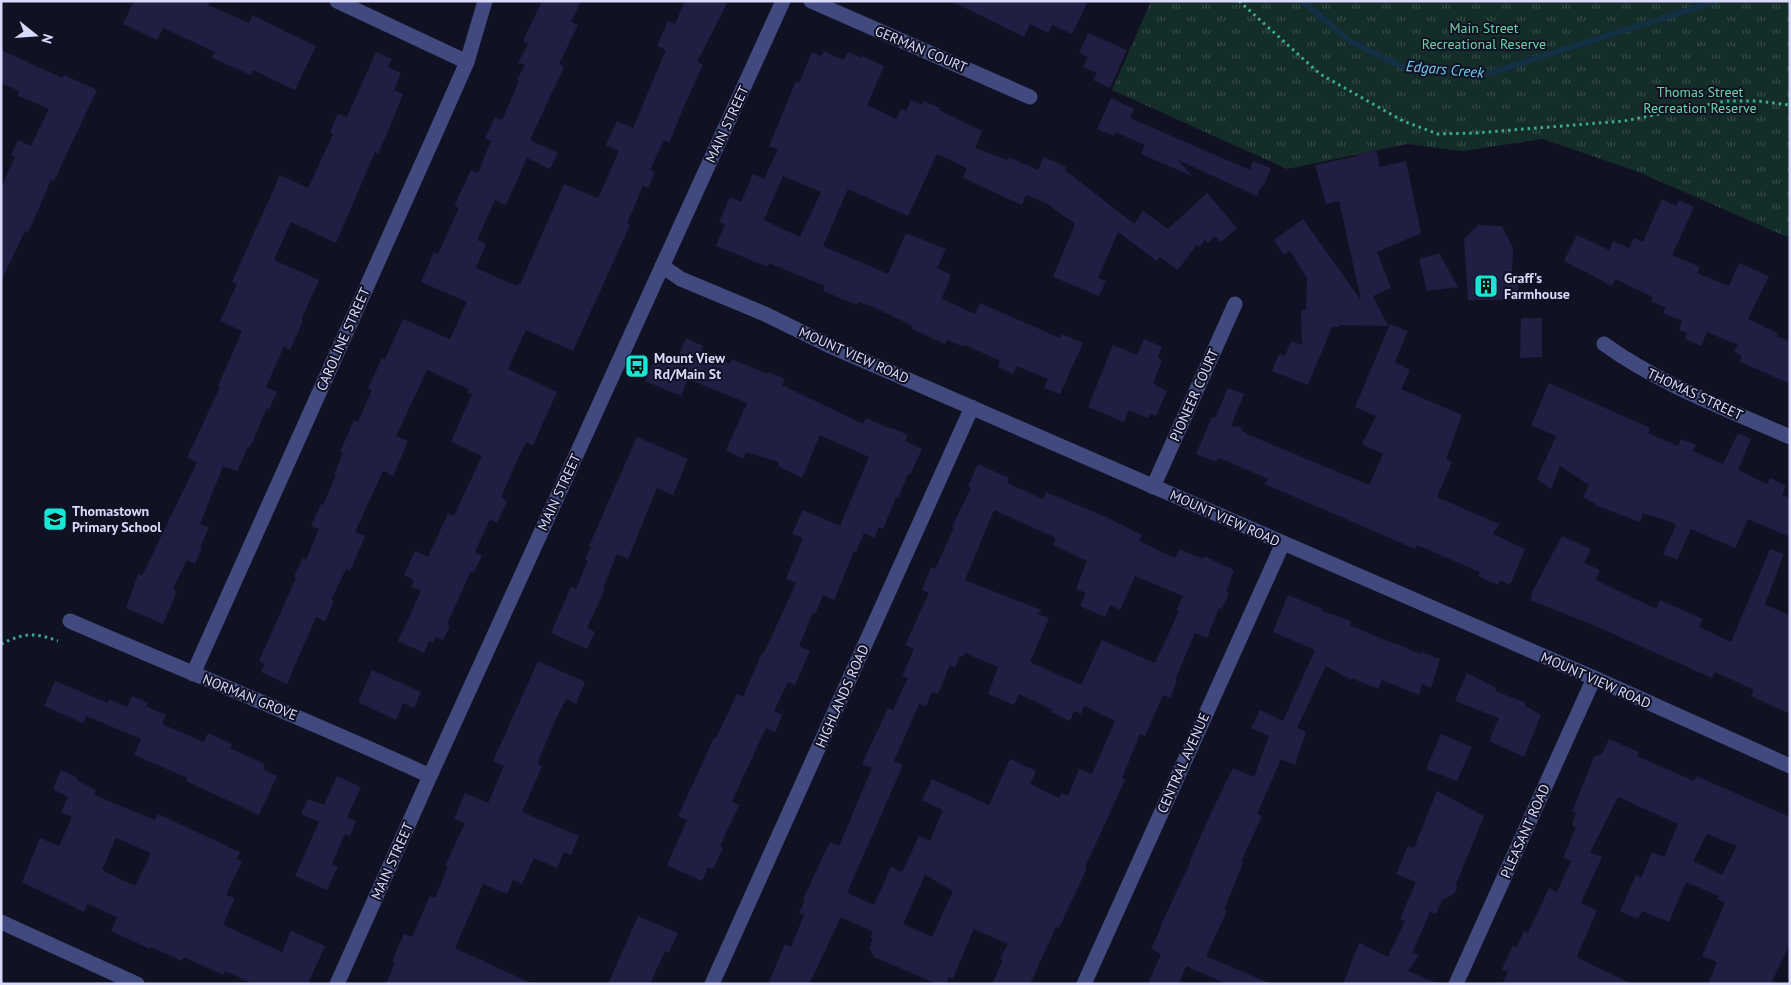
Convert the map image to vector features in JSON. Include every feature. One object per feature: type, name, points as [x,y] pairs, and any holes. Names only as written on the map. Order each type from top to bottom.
[{"type":"street","points":[[337,1],[467,62]]},
{"type":"street","name":"CAROLINE STREET","points":[[193,674],[467,62],[485,1]]},
{"type":"street","name":"MAIN STREET","points":[[337,984],[783,1]]},
{"type":"street","name":"GERMAN COURT","points":[[811,1],[1030,96]]},
{"type":"street","name":"MOUNT VIEW ROAD","points":[[662,266],[681,278],[972,407],[1594,678],[1790,766]]},
{"type":"street","name":"PIONEER COURT","points":[[1153,486],[1236,304]]},
{"type":"street","name":"THOMAS STREET","points":[[1604,344],[1629,362],[1655,377],[1790,437]]},
{"type":"street","name":"HIGHLANDS ROAD","points":[[712,984],[972,407]]},
{"type":"street","name":"CENTRAL AVENUE","points":[[1084,984],[1283,543]]},
{"type":"street","name":"NORMAN GROVE","points":[[70,621],[193,674],[312,722],[430,776]]},
{"type":"street","name":"PLEASANT ROAD","points":[[1456,984],[1594,678]]},
{"type":"street","points":[[1,922],[137,984]]},
{"type":"path","points":[[1238,1],[1320,74],[1403,121],[1438,134],[1624,122],[1726,102],[1757,100],[1790,105]]},
{"type":"path","points":[[1,644],[17,636],[30,634],[42,635],[58,641]]},
{"type":"green space","name":"Thomas Street Recreation Reserve","points":[[1151,1],[1790,1],[1790,238],[1636,171],[1543,139],[1463,151],[1407,144],[1287,169],[1112,90]]},
{"type":"building","points":[[134,1],[210,1],[208,5],[249,23],[252,15],[316,46],[295,90],[253,70],[251,75],[212,58],[215,52],[163,28],[157,40],[123,24]]},
{"type":"building","points":[[542,1],[581,1],[571,22],[578,25],[559,64],[564,67],[530,140],[558,153],[550,169],[527,158],[506,205],[495,200],[477,240],[486,244],[476,268],[517,286],[518,283],[520,285],[564,184],[598,198],[619,151],[606,145],[617,121],[633,128],[666,50],[657,46],[668,21],[675,24],[685,1],[728,1],[697,62],[703,65],[669,143],[664,140],[650,170],[655,172],[648,188],[643,186],[627,223],[630,225],[573,351],[526,330],[508,369],[557,392],[533,445],[526,442],[518,459],[501,497],[507,501],[497,523],[490,519],[475,552],[482,556],[474,572],[471,571],[447,624],[450,626],[443,640],[436,637],[433,642],[429,641],[424,653],[398,641],[421,591],[411,587],[414,580],[404,575],[415,551],[428,557],[448,513],[454,516],[482,456],[451,442],[472,394],[467,393],[469,389],[427,370],[396,436],[408,441],[393,476],[383,471],[355,532],[365,536],[350,571],[346,569],[331,600],[334,601],[325,621],[316,617],[287,684],[261,672],[265,664],[259,661],[296,578],[294,577],[303,558],[306,560],[319,529],[311,526],[321,504],[323,505],[336,475],[334,475],[343,453],[340,452],[354,420],[358,422],[372,390],[368,388],[382,358],[385,359],[403,319],[450,339],[467,302],[421,282],[434,252],[438,254],[459,208],[454,206],[471,170],[478,173],[491,141],[485,138],[495,117],[502,120],[519,81],[517,80],[525,65],[518,63],[528,44],[523,41]]},
{"type":"building","points":[[951,1],[1088,1],[1072,34],[1052,25],[1048,33],[1030,24],[1024,37]]},
{"type":"building","points":[[1088,33],[1127,50],[1110,88],[1093,80],[1097,73],[1083,67],[1088,57],[1079,53]]},
{"type":"building","points":[[1,50],[62,78],[64,75],[97,90],[54,181],[51,180],[28,233],[25,231],[1,281],[1,188],[15,157],[11,155],[18,140],[31,146],[49,109],[17,95],[19,91],[1,83]]},
{"type":"building","points":[[824,51],[843,60],[848,52],[884,66],[867,105],[896,119],[901,109],[906,111],[911,100],[922,105],[924,101],[940,108],[939,110],[982,131],[975,148],[1008,160],[1009,157],[1038,170],[1044,157],[1066,167],[1065,170],[1134,224],[1143,211],[1168,229],[1207,193],[1237,228],[1221,242],[1215,237],[1208,243],[1205,240],[1199,247],[1197,244],[1178,270],[1160,257],[1157,261],[1118,232],[1098,278],[1106,281],[1099,296],[1053,277],[1075,224],[1046,203],[1026,195],[1022,205],[963,178],[967,168],[937,154],[908,216],[848,189],[823,246],[888,274],[906,233],[946,249],[937,268],[951,275],[942,299],[975,314],[980,303],[1060,338],[1062,334],[1083,343],[1060,394],[1044,388],[1048,379],[1017,366],[1013,374],[998,367],[1000,361],[965,345],[964,347],[947,340],[945,344],[912,329],[913,326],[873,307],[858,302],[857,305],[823,291],[825,286],[769,263],[768,267],[716,246],[725,224],[719,222],[730,197],[741,202],[753,174],[764,179],[778,149],[769,146],[796,81],[799,83],[812,52],[821,56]],"holes":[[[783,176],[821,192],[800,237],[764,220]]]},
{"type":"building","points":[[376,52],[392,59],[388,67],[401,73],[394,90],[403,94],[378,154],[375,152],[336,243],[291,222],[274,260],[319,280],[290,350],[284,346],[266,387],[277,392],[269,409],[267,408],[250,447],[248,447],[237,471],[223,466],[200,524],[209,528],[200,547],[202,548],[195,564],[187,560],[173,589],[177,591],[163,624],[126,608],[138,574],[142,576],[197,462],[187,458],[220,387],[218,386],[242,331],[220,321],[237,284],[232,282],[280,175],[308,188],[333,134],[330,132],[338,114],[347,117]]},
{"type":"building","points":[[1111,98],[1134,109],[1130,118],[1250,170],[1253,161],[1271,168],[1264,185],[1262,185],[1257,196],[1178,160],[1192,176],[1141,154],[1145,145],[1115,132],[1114,136],[1097,129]]},
{"type":"building","points":[[1376,150],[1380,167],[1406,161],[1421,233],[1377,252],[1391,288],[1373,296],[1388,326],[1339,325],[1339,327],[1332,327],[1308,385],[1272,371],[1279,354],[1285,356],[1291,341],[1302,345],[1301,310],[1306,310],[1307,278],[1290,251],[1284,255],[1274,240],[1303,219],[1361,300],[1339,201],[1326,204],[1315,165],[1358,156]]},
{"type":"building","points":[[1662,199],[1676,206],[1679,200],[1694,207],[1672,255],[1700,267],[1697,273],[1729,286],[1739,263],[1769,276],[1748,319],[1778,333],[1776,336],[1790,342],[1790,384],[1739,361],[1742,356],[1734,352],[1738,345],[1707,332],[1701,346],[1685,339],[1687,333],[1679,330],[1682,321],[1663,313],[1666,308],[1651,301],[1653,297],[1615,279],[1612,286],[1564,261],[1577,235],[1609,250],[1613,241],[1629,248],[1634,238],[1643,242]]},
{"type":"building","points":[[1478,225],[1502,226],[1513,248],[1512,273],[1518,273],[1518,300],[1468,300],[1464,239]]},
{"type":"building","points":[[1439,253],[1458,287],[1427,291],[1419,259]]},
{"type":"building","points":[[1521,318],[1542,318],[1542,357],[1520,358]]},
{"type":"building","points":[[1390,324],[1408,331],[1395,362],[1410,370],[1401,389],[1462,415],[1446,459],[1452,462],[1437,497],[1499,524],[1493,534],[1525,549],[1510,585],[1500,580],[1498,585],[1478,576],[1480,572],[1417,545],[1415,549],[1265,484],[1268,479],[1229,462],[1218,458],[1216,462],[1196,454],[1212,417],[1215,418],[1228,388],[1244,394],[1231,426],[1242,427],[1241,430],[1249,435],[1369,485],[1383,454],[1362,444],[1376,416],[1355,407]]},
{"type":"building","points":[[686,338],[703,346],[701,352],[730,364],[732,359],[767,374],[768,372],[785,379],[782,385],[863,424],[866,418],[908,435],[905,441],[922,449],[910,475],[908,474],[898,498],[896,497],[883,529],[879,527],[874,538],[864,533],[856,552],[854,551],[834,600],[823,595],[815,614],[813,613],[799,646],[810,651],[795,685],[788,682],[774,711],[782,715],[775,732],[766,728],[732,801],[739,805],[720,846],[723,848],[713,869],[708,867],[702,881],[667,865],[687,820],[678,816],[714,738],[716,738],[737,694],[743,697],[796,583],[786,579],[803,538],[792,534],[803,510],[840,526],[869,457],[820,435],[802,478],[778,466],[779,462],[746,452],[743,459],[726,450],[747,403],[688,379],[681,396],[645,381],[658,352],[677,360]]},
{"type":"building","points":[[1144,339],[1162,347],[1158,358],[1162,360],[1153,384],[1167,391],[1156,416],[1150,414],[1148,418],[1129,410],[1124,422],[1088,407],[1113,345],[1137,355]]},
{"type":"building","points":[[1549,383],[1650,428],[1648,433],[1678,446],[1681,439],[1696,445],[1693,451],[1723,464],[1738,433],[1751,439],[1738,470],[1767,484],[1770,478],[1786,486],[1782,495],[1790,498],[1790,537],[1748,519],[1735,548],[1691,529],[1677,560],[1663,554],[1676,525],[1674,523],[1643,513],[1640,522],[1595,505],[1583,497],[1589,485],[1560,466],[1551,489],[1537,479],[1556,436],[1531,425]]},
{"type":"building","points":[[637,437],[688,459],[673,495],[657,488],[628,559],[617,554],[603,588],[605,589],[587,628],[595,632],[587,649],[551,633],[571,587],[576,589],[588,560],[585,559],[591,547],[589,546]]},
{"type":"building","points":[[978,464],[1009,478],[1007,483],[1043,499],[1046,492],[1106,517],[1142,535],[1139,541],[1175,558],[1179,549],[1203,559],[1204,556],[1234,570],[1226,591],[1229,593],[1222,609],[1219,608],[1207,638],[1195,633],[1175,680],[1177,681],[1170,698],[1163,695],[1145,736],[1140,734],[1122,778],[1125,780],[1085,867],[1087,868],[1059,928],[1056,927],[1030,984],[992,984],[1003,960],[1000,959],[1008,944],[974,929],[953,978],[949,977],[946,984],[937,984],[874,957],[869,948],[873,939],[870,938],[873,932],[841,917],[809,984],[768,984],[785,944],[791,947],[804,915],[799,913],[805,900],[803,899],[830,842],[839,846],[872,768],[862,764],[888,708],[893,710],[908,678],[902,676],[914,649],[905,645],[929,593],[922,590],[931,567],[935,569],[954,528],[952,527],[971,488],[968,486]],"holes":[[[994,510],[1056,538],[1053,545],[1087,561],[1076,589],[1086,593],[1080,606],[1105,617],[1110,605],[1120,610],[1135,576],[1183,596],[1177,609],[1179,611],[1155,663],[1102,640],[1081,685],[1030,662],[1049,618],[1038,614],[1041,610],[965,580]],[[965,653],[998,667],[988,694],[1014,705],[1019,694],[1053,710],[1051,712],[1070,721],[1074,711],[1081,714],[1084,706],[1115,721],[1092,774],[1079,769],[1068,796],[1062,793],[1059,798],[1030,784],[1036,771],[1010,759],[989,805],[932,779],[922,800],[943,810],[930,841],[919,836],[902,872],[891,867],[874,905],[847,893],[903,765],[894,761],[919,704],[926,706],[932,692],[938,694],[950,665],[955,668],[960,656],[963,657]],[[925,875],[953,891],[932,937],[903,924]]]},
{"type":"building","points":[[1562,536],[1591,549],[1584,563],[1600,570],[1596,580],[1656,609],[1660,600],[1703,619],[1699,627],[1731,642],[1770,549],[1784,554],[1765,604],[1790,616],[1790,714],[1751,696],[1754,690],[1715,672],[1712,678],[1593,625],[1530,600],[1531,594]]},
{"type":"building","points":[[1288,595],[1323,609],[1322,611],[1351,621],[1350,625],[1394,644],[1440,659],[1431,688],[1422,684],[1419,695],[1382,680],[1378,689],[1352,678],[1351,680],[1326,666],[1297,728],[1306,732],[1295,765],[1281,759],[1257,814],[1262,816],[1241,862],[1243,863],[1224,910],[1227,911],[1206,956],[1271,984],[1227,984],[1186,966],[1179,984],[1148,984],[1161,954],[1151,949],[1210,815],[1233,768],[1254,777],[1269,736],[1251,728],[1260,710],[1283,721],[1315,650],[1273,632]]},
{"type":"building","points":[[538,661],[585,682],[576,704],[566,699],[555,721],[537,764],[542,766],[522,812],[579,836],[571,855],[564,852],[557,868],[534,858],[522,884],[513,880],[507,894],[483,884],[455,948],[533,984],[386,984],[395,963],[392,961],[404,934],[412,937],[430,896],[435,898],[448,867],[445,866],[465,823],[454,819],[465,793],[488,803],[504,766],[493,761]]},
{"type":"building","points":[[372,670],[421,692],[414,708],[403,703],[396,720],[358,702]]},
{"type":"building","points":[[1467,673],[1496,688],[1495,691],[1526,703],[1525,706],[1541,715],[1524,757],[1489,741],[1499,718],[1455,701]]},
{"type":"building","points":[[55,681],[108,703],[109,699],[127,707],[132,696],[148,703],[146,706],[166,715],[162,724],[204,742],[208,733],[232,744],[230,748],[265,764],[263,769],[277,776],[259,815],[186,781],[188,778],[134,755],[141,739],[86,716],[83,723],[44,706]]},
{"type":"building","points":[[1441,734],[1472,747],[1457,781],[1426,769]]},
{"type":"building","points":[[1609,739],[1639,752],[1637,756],[1694,781],[1696,776],[1790,817],[1790,943],[1771,984],[1708,984],[1717,962],[1702,956],[1725,903],[1717,899],[1719,896],[1686,882],[1669,922],[1642,911],[1638,919],[1620,911],[1636,875],[1641,878],[1652,852],[1664,857],[1678,824],[1618,797],[1590,852],[1602,857],[1581,903],[1597,910],[1577,956],[1632,984],[1502,984],[1508,972],[1502,969],[1513,946],[1517,947],[1524,931],[1528,933],[1549,888],[1557,892],[1571,861],[1563,858],[1576,827],[1572,825],[1576,813],[1572,812],[1594,757],[1602,754]],"holes":[[[1707,834],[1737,846],[1722,875],[1693,861]]]},
{"type":"building","points":[[61,770],[96,790],[94,795],[155,820],[158,814],[240,852],[237,859],[242,861],[226,895],[235,898],[223,925],[282,952],[291,931],[325,946],[308,984],[254,984],[225,971],[223,975],[184,957],[182,961],[111,931],[117,917],[88,904],[84,912],[22,882],[40,838],[59,846],[72,817],[61,812],[68,797],[53,789]],"holes":[[[116,838],[151,853],[135,886],[102,870]]]},
{"type":"building","points":[[337,776],[361,787],[347,817],[356,821],[350,836],[345,834],[332,864],[338,866],[327,890],[295,876],[319,822],[301,814],[308,799],[324,805]]},
{"type":"building","points":[[1437,791],[1484,816],[1456,884],[1457,888],[1454,894],[1442,900],[1436,914],[1430,912],[1412,953],[1419,955],[1408,971],[1439,984],[1343,984],[1359,943],[1388,957],[1405,921],[1400,919],[1416,882],[1396,874],[1408,846],[1414,848]]},
{"type":"building","points":[[638,916],[678,933],[669,953],[665,951],[650,984],[608,984]]},
{"type":"waterway","name":"Edgars Creek","points":[[1302,1],[1350,41],[1403,67],[1490,73],[1717,1]]},
{"type":"place","name":"Graff's Farmhouse","points":[[1486,286]]},
{"type":"place","name":"Mount View Rd/Main St","points":[[637,366]]},
{"type":"place","name":"Thomastown Primary School","points":[[55,519]]},
{"type":"park label","name":"Main Street Recreational Reserve","points":[[1484,36]]}]
